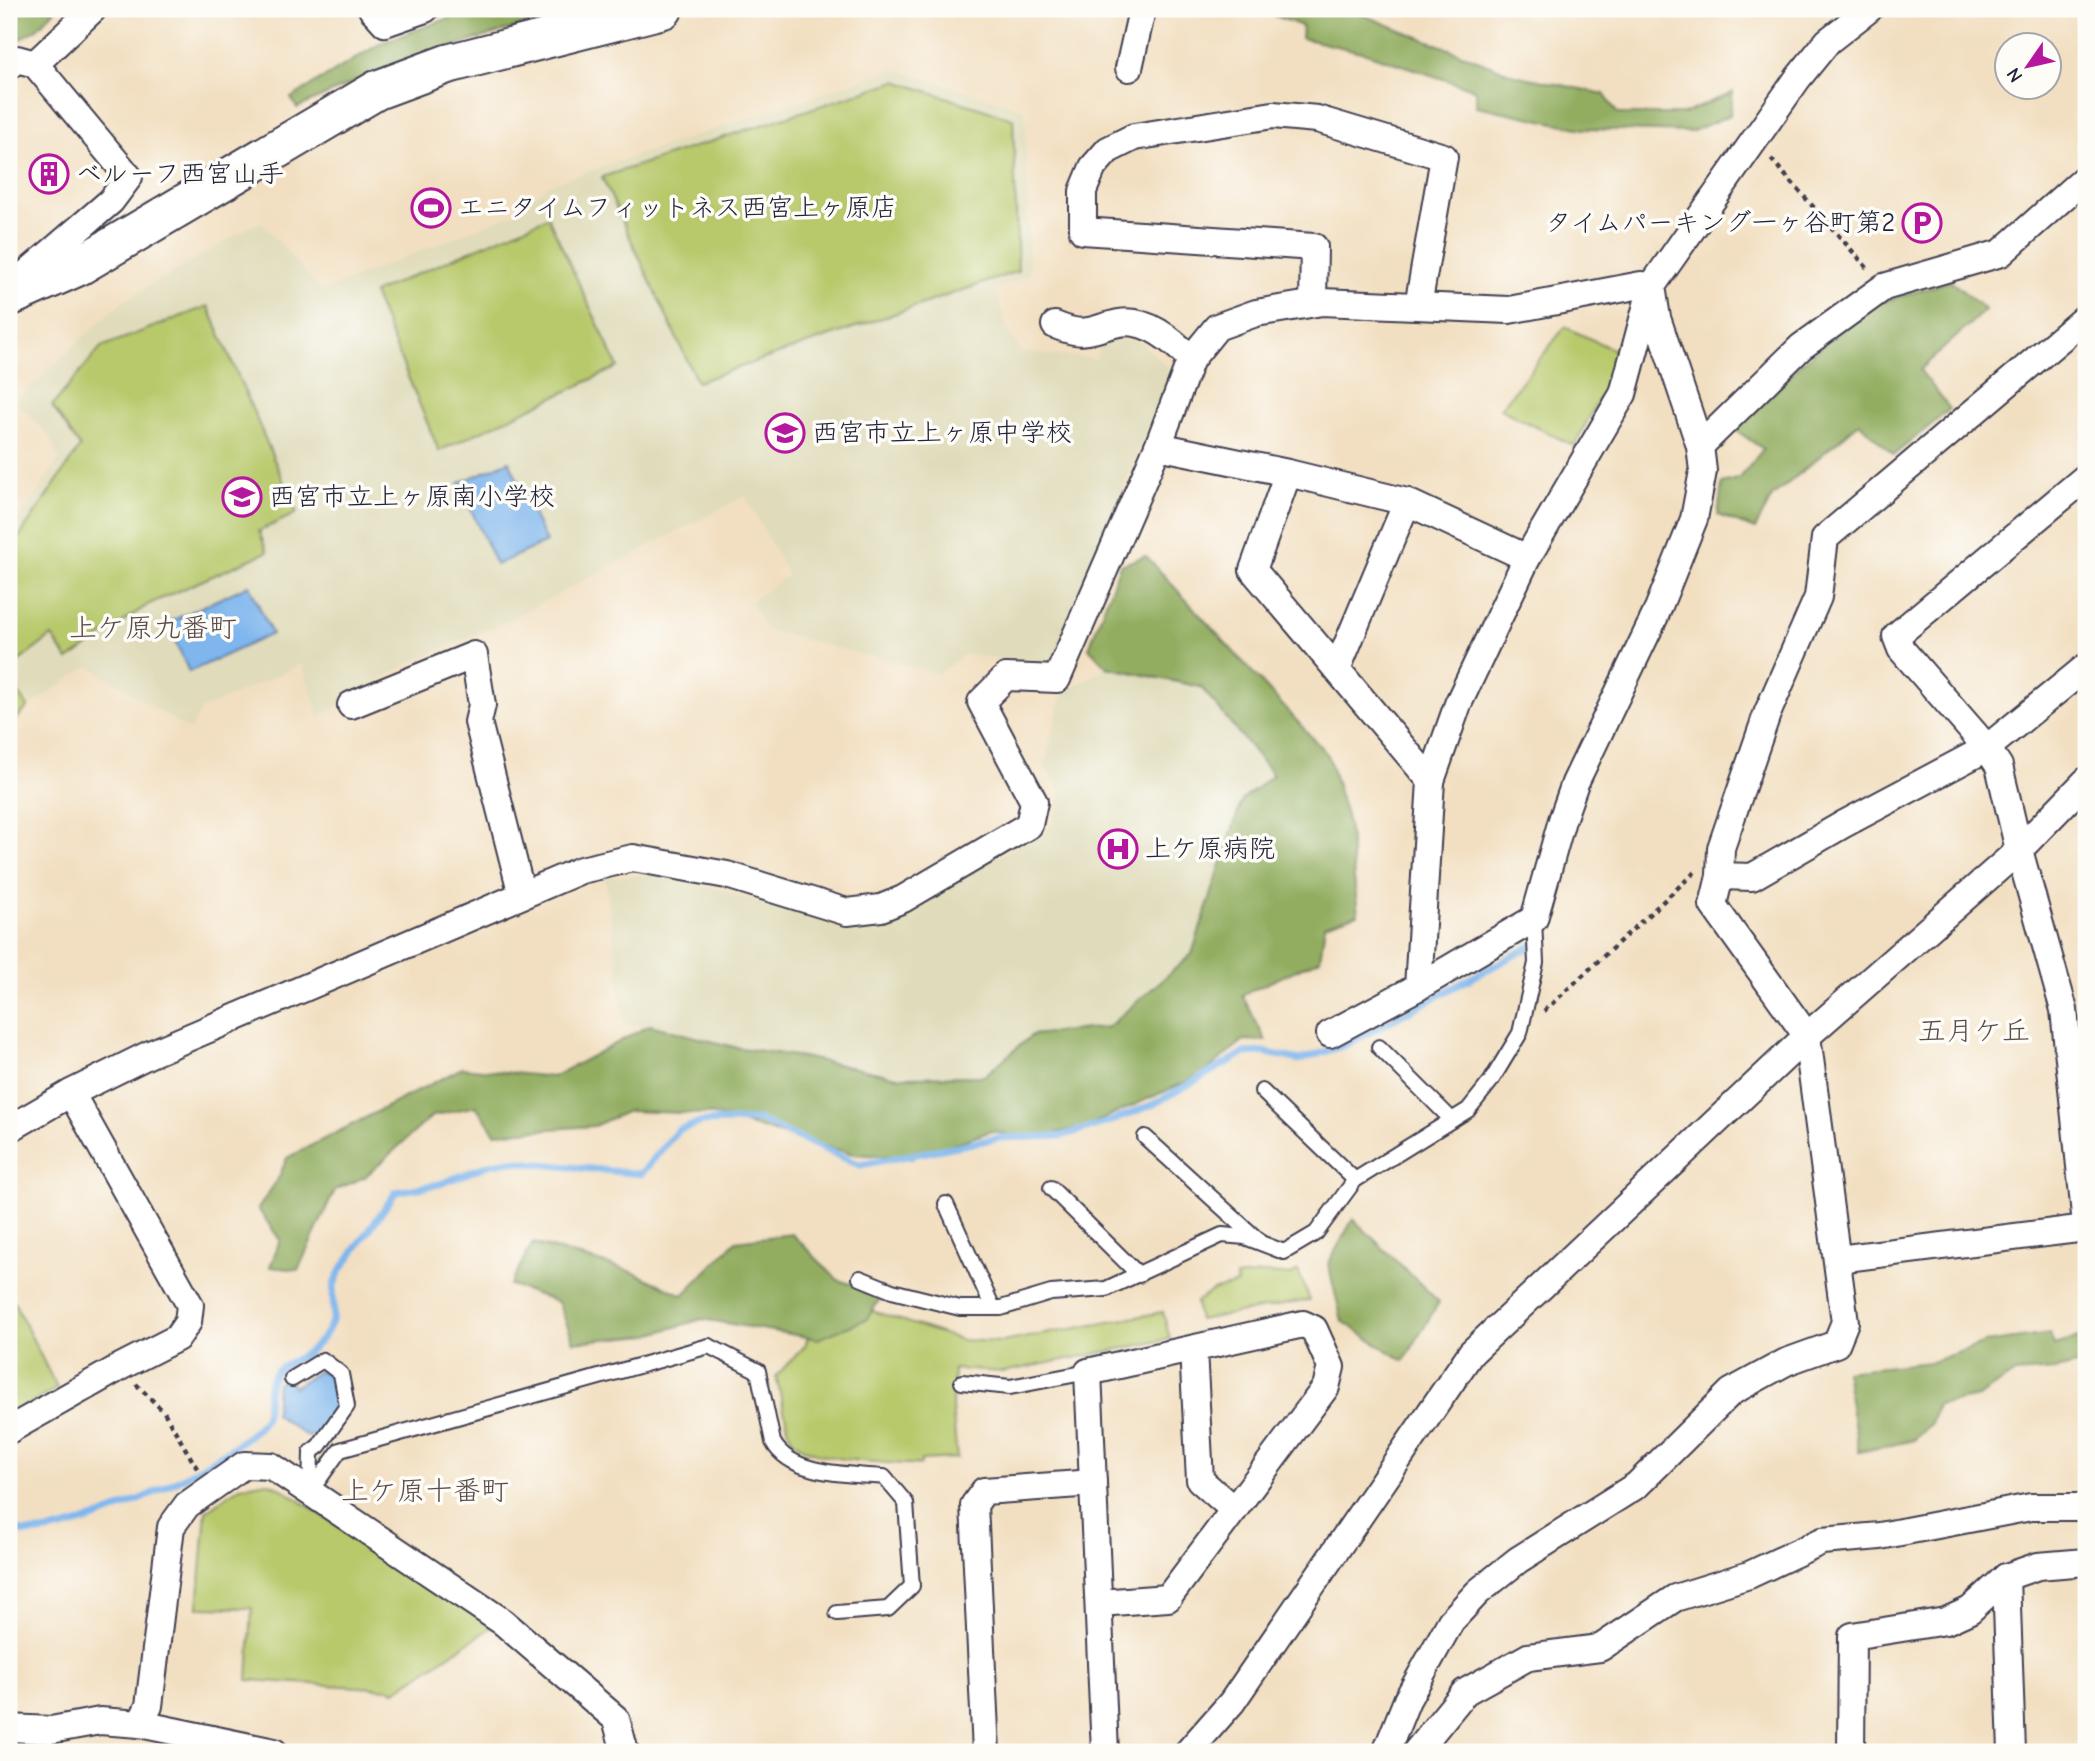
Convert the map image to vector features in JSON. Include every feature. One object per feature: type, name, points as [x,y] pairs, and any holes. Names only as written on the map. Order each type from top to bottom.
[{"type":"street","points":[[35,64],[93,9]]},
{"type":"street","points":[[372,9],[385,23],[425,9]]},
{"type":"street","points":[[9,297],[79,266],[377,90],[447,64],[663,9]]},
{"type":"street","points":[[1129,68],[1142,10],[1138,9]]},
{"type":"street","points":[[1418,986],[1431,782],[1458,704],[1527,558],[1623,394],[1652,286],[1798,78],[1828,41],[1869,9]]},
{"type":"street","points":[[9,66],[17,59],[35,64],[129,177],[111,201],[9,289]]},
{"type":"street","points":[[1313,303],[1314,247],[1083,231],[1083,191],[1093,167],[1108,150],[1135,137],[1273,115],[1317,119],[1444,157],[1418,306]]},
{"type":"street","points":[[1700,446],[1801,347],[1884,287],[2001,253],[2086,177]]},
{"type":"street","points":[[9,1129],[71,1093],[150,1054],[580,870],[633,858],[727,875],[847,912],[881,908],[903,899],[1029,825],[1034,802],[981,702],[1006,677],[1057,679],[1158,446],[1191,359],[1217,327],[1256,313],[1313,303],[1509,310],[1641,285],[1652,286]]},
{"type":"street","points":[[1330,1034],[1534,919],[1575,783],[1655,616],[1694,519],[1703,471],[1700,446],[1657,318],[1652,286]]},
{"type":"street","points":[[1386,1752],[1407,1700],[1451,1621],[1478,1592],[1518,1560],[1637,1485],[1731,1392],[1786,1362],[1836,1344],[1845,1322],[1807,1036],[1713,905],[1720,876],[1721,848],[1767,714],[1818,597],[1825,538],[2086,317]]},
{"type":"street","points":[[1055,326],[1084,333],[1122,323],[1147,326],[1172,340],[1191,359]]},
{"type":"street","points":[[1158,446],[1288,473],[1407,502],[1527,558]]},
{"type":"street","points":[[1288,473],[1253,570],[1431,782]]},
{"type":"street","points":[[1838,1258],[2086,1226],[2064,1010],[2019,850],[1999,766],[1987,748],[1901,649],[1896,636],[2086,477]]},
{"type":"street","points":[[1337,669],[1407,502]]},
{"type":"street","points":[[351,705],[474,655],[482,705],[478,722],[522,895]]},
{"type":"street","points":[[1720,876],[1752,877],[1844,824],[1987,748],[2086,667]]},
{"type":"street","points":[[1188,1752],[1232,1702],[1471,1353],[1807,1036],[2019,850],[2086,781]]},
{"type":"street","points":[[9,1430],[177,1338],[188,1322],[190,1305],[71,1093]]},
{"type":"street","points":[[1099,1603],[1168,1598],[1326,1387],[1331,1367],[1314,1329],[1303,1324],[1088,1372],[1105,1752]]},
{"type":"street","points":[[1193,1349],[1200,1480],[1234,1510]]},
{"type":"street","points":[[140,1724],[149,1706],[171,1527],[187,1505],[244,1465],[271,1466],[503,1622],[616,1719],[625,1752]]},
{"type":"street","points":[[986,1752],[974,1506],[984,1491],[1093,1483]]},
{"type":"street","points":[[1416,1752],[1465,1692],[1528,1657],[1600,1648],[1675,1598],[1749,1575],[1822,1541],[1880,1536],[2031,1507],[2086,1507]]},
{"type":"street","points":[[1851,1752],[1852,1636],[1946,1621],[1970,1610],[2006,1577],[2038,1566],[2086,1562]]},
{"type":"street","points":[[2006,1577],[2012,1752]]},
{"type":"street","points":[[9,1728],[51,1730],[100,1721],[140,1724],[274,1752]]},
{"type":"lane","points":[[860,1278],[892,1291],[960,1308],[1001,1308],[1051,1293],[1106,1289],[1222,1235],[1245,1237],[1284,1252],[1316,1233],[1355,1180],[1468,1110],[1491,1081],[1520,1032],[1536,963],[1534,919]]},
{"type":"lane","points":[[1379,1047],[1452,1119]]},
{"type":"lane","points":[[1262,1091],[1355,1180]]},
{"type":"lane","points":[[1146,1137],[1261,1243]]},
{"type":"lane","points":[[1051,1188],[1139,1275]]},
{"type":"lane","points":[[946,1205],[993,1308]]},
{"type":"lane","points":[[310,1492],[340,1450],[709,1346],[758,1371],[773,1442],[778,1452],[810,1470],[884,1477],[906,1503],[912,1586],[888,1609],[837,1613]]},
{"type":"lane","points":[[292,1379],[323,1360],[341,1374],[347,1406],[319,1446],[311,1452],[310,1492]]},
{"type":"lane","points":[[962,1382],[1010,1387],[1088,1372]]},
{"type":"path","points":[[1754,140],[1884,287]]},
{"type":"path","points":[[1520,1032],[1721,848]]},
{"type":"path","points":[[122,1366],[127,1375],[164,1412],[201,1474]]},
{"type":"shaded area","name":"西宮市立上ヶ原中学校","points":[[894,69],[1025,109],[1030,275],[995,290],[1007,329],[1022,352],[1096,359],[1102,340],[1138,340],[1171,370],[1055,658],[1043,665],[965,654],[938,674],[767,630],[750,602],[788,575],[745,496],[503,623],[407,664],[319,717],[302,664],[201,710],[190,731],[89,666],[28,707],[9,679],[9,535],[59,459],[50,437],[15,401],[119,304],[260,221],[322,291],[512,214],[548,185]]},
{"type":"shaded area","name":"上ケ原病院","points":[[1107,667],[1201,687],[1273,775],[1242,800],[1192,954],[1108,1027],[1032,1035],[984,1076],[897,1077],[802,1057],[734,1047],[650,1025],[625,1025],[605,877],[665,874],[840,926],[893,918],[1053,824],[1061,791],[1044,767],[1062,693]]},
{"type":"green space","points":[[9,9],[56,9],[36,30],[9,45]]},
{"type":"green space","points":[[474,9],[575,9],[390,66],[297,108],[291,98],[381,43]]},
{"type":"green space","points":[[1257,9],[1340,9],[1358,13],[1515,75],[1604,94],[1618,114],[1683,114],[1733,92],[1730,115],[1691,132],[1583,129],[1476,106],[1476,90],[1366,53],[1301,38],[1302,26]]},
{"type":"green space","points":[[896,81],[1013,119],[1018,271],[697,382],[602,177]]},
{"type":"green space","points":[[548,217],[618,367],[439,451],[373,293]]},
{"type":"green space","points":[[1951,281],[1985,310],[1920,370],[1950,409],[1894,455],[1859,423],[1772,497],[1755,529],[1718,515],[1722,483],[1740,478],[1763,449],[1734,429],[1755,413],[1800,364],[1873,305]]},
{"type":"green space","points":[[208,306],[297,513],[259,531],[267,552],[149,604],[68,660],[52,636],[15,664],[9,655],[9,552],[80,447],[52,406],[101,347]]},
{"type":"green space","points":[[1565,327],[1623,354],[1574,446],[1500,409]]},
{"type":"green space","points":[[1146,556],[1328,755],[1348,823],[1358,914],[1325,925],[1320,959],[1242,995],[1266,1041],[1244,1040],[1201,1075],[1083,1128],[1024,1138],[992,1131],[911,1158],[853,1154],[710,1114],[628,1111],[594,1126],[495,1133],[476,1106],[432,1116],[365,1177],[335,1190],[298,1270],[270,1267],[280,1240],[258,1209],[279,1177],[287,1158],[462,1068],[553,1077],[650,1025],[734,1047],[802,1057],[898,1077],[984,1076],[1032,1035],[1108,1027],[1192,954],[1242,800],[1273,775],[1201,687],[1107,667],[1089,648],[1120,565]]},
{"type":"green space","points":[[9,679],[28,707],[9,727]]},
{"type":"green space","points":[[1353,1219],[1439,1302],[1404,1361],[1342,1321],[1328,1264]]},
{"type":"green space","points":[[792,1234],[838,1280],[883,1294],[867,1319],[818,1339],[702,1319],[649,1335],[574,1342],[558,1302],[510,1285],[533,1243],[630,1271],[683,1295],[736,1241]]},
{"type":"green space","points":[[1298,1271],[1310,1300],[1199,1320],[1196,1302],[1212,1291],[1237,1284],[1236,1277],[1269,1273],[1291,1275]]},
{"type":"green space","points":[[9,1292],[57,1388],[9,1416]]},
{"type":"green space","points":[[858,1292],[872,1311],[962,1340],[1002,1342],[1163,1312],[1170,1339],[1003,1372],[954,1369],[952,1406],[957,1458],[921,1460],[921,1465],[830,1457],[799,1445],[790,1436],[776,1376],[805,1346],[819,1304]]},
{"type":"green space","points":[[2050,1334],[2054,1345],[2086,1336],[2086,1363],[2056,1370],[2015,1373],[1978,1397],[1937,1405],[1932,1422],[1914,1440],[1859,1452],[1845,1371],[1931,1362],[1985,1343]]},
{"type":"green space","points":[[267,1482],[493,1626],[395,1691],[248,1680],[252,1608],[198,1607],[206,1511],[240,1487]]},
{"type":"water","points":[[509,461],[546,542],[496,565],[459,483]]},
{"type":"water","points":[[249,585],[272,634],[189,672],[167,623]]},
{"type":"water","points":[[319,1371],[325,1372],[333,1379],[337,1387],[337,1403],[319,1434],[308,1437],[275,1414],[277,1383],[286,1377],[294,1387]]},
{"type":"waterway","points":[[10,1525],[22,1532],[48,1531],[112,1512],[214,1460],[259,1426],[266,1415],[273,1376],[280,1368],[311,1350],[327,1331],[333,1318],[333,1291],[340,1271],[396,1192],[440,1184],[488,1165],[510,1161],[641,1174],[678,1130],[703,1122],[759,1120],[860,1165],[998,1138],[1061,1136],[1112,1121],[1154,1104],[1244,1053],[1263,1052],[1300,1060],[1345,1045],[1543,940]]},
{"type":"place","name":"ベルーフ西宮山手","points":[[49,174]]},
{"type":"place","name":"エニタイムフィットネス西宮上ヶ原店","points":[[431,208]]},
{"type":"place","name":"タイムパーキング一ヶ谷町第2","points":[[1922,223]]},
{"type":"place","name":"西宮市立上ヶ原中学校","points":[[785,433]]},
{"type":"place","name":"西宮市立上ヶ原南小学校","points":[[242,497]]},
{"type":"place","name":"上ケ原病院","points":[[1118,849]]},
{"type":"district","name":"上ケ原九番町","points":[[153,628]]},
{"type":"district","name":"五月ケ丘","points":[[1974,1031]]},
{"type":"district","name":"上ケ原十番町","points":[[425,1491]]}]
